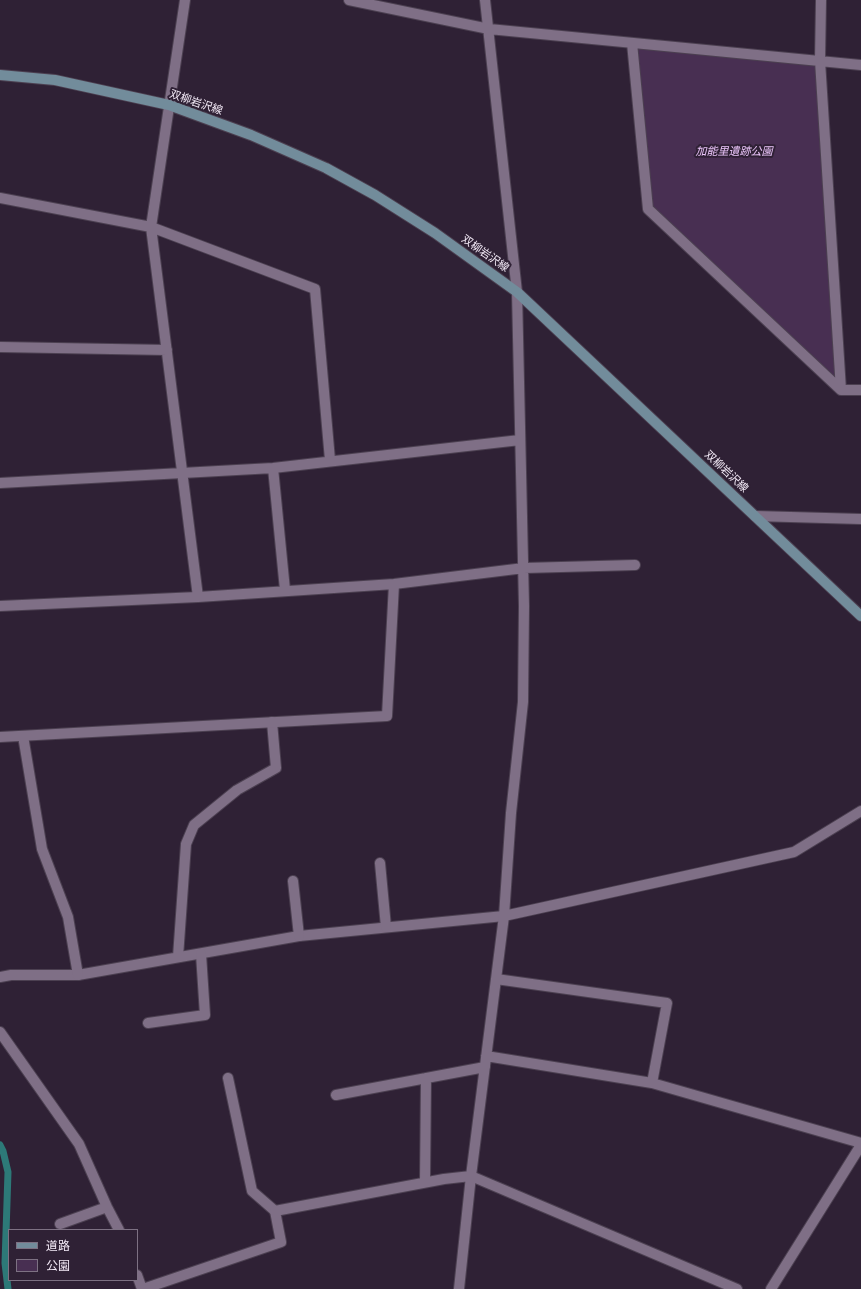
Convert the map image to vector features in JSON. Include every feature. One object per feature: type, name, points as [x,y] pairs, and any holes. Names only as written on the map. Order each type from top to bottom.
[{"type":"street","points":[[184,0],[151,227],[198,597]]},
{"type":"street","points":[[349,0],[489,29],[861,65]]},
{"type":"street","points":[[459,1289],[471,1176],[504,916],[523,702],[524,568],[517,292],[485,0]]},
{"type":"street","points":[[821,0],[820,61],[841,390]]},
{"type":"street","points":[[632,43],[648,209],[841,390],[861,390]]},
{"type":"street","name":"双柳岩沢線","points":[[0,75],[55,80],[169,105],[252,135],[326,168],[375,195],[435,233],[517,292],[861,616]]},
{"type":"street","points":[[0,198],[151,227],[315,290],[330,460]]},
{"type":"street","points":[[0,347],[167,350]]},
{"type":"street","points":[[0,483],[273,468],[330,460],[520,440]]},
{"type":"street","points":[[273,468],[285,590]]},
{"type":"street","points":[[755,516],[861,519]]},
{"type":"street","points":[[0,606],[198,597],[285,590],[394,584],[524,568],[635,565]]},
{"type":"street","points":[[0,737],[388,716],[394,584]]},
{"type":"street","points":[[178,957],[186,844],[194,826],[236,790],[276,768],[272,722]]},
{"type":"street","points":[[23,736],[42,849],[68,917],[78,975]]},
{"type":"street","points":[[0,977],[11,975],[78,975],[299,936],[504,916],[794,852],[861,811]]},
{"type":"street","points":[[380,863],[386,927]]},
{"type":"street","points":[[293,881],[299,936]]},
{"type":"street","points":[[148,1023],[205,1015],[201,954]]},
{"type":"street","points":[[496,979],[667,1003],[652,1083]]},
{"type":"street","points":[[0,1032],[79,1144],[118,1229]]},
{"type":"street","points":[[486,1056],[652,1083],[861,1144],[770,1289]]},
{"type":"street","points":[[336,1095],[485,1067]]},
{"type":"street","points":[[138,1277],[143,1289],[281,1242],[275,1211],[252,1191],[228,1078]]},
{"type":"street","points":[[425,1182],[426,1078]]},
{"type":"street","points":[[275,1211],[425,1182],[471,1176],[736,1289]]},
{"type":"street","points":[[60,1224],[107,1207]]},
{"type":"green space","name":"加能里遺跡公園","points":[[632,43],[820,61],[841,390],[648,209]]},
{"type":"waterway","points":[[0,1145],[8,1172],[5,1263],[8,1289]]}]
